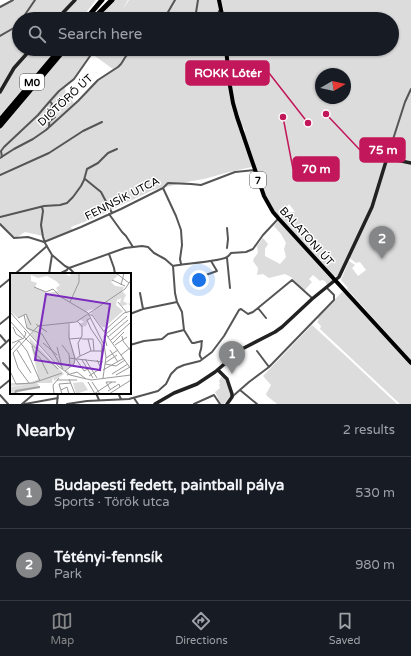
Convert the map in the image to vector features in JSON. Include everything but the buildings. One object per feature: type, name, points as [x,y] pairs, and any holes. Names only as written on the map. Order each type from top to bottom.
[{"type":"highway","points":[[89,12],[97,0]]},
{"type":"highway","points":[[91,12],[102,0]]},
{"type":"highway","points":[[96,12],[106,0]]},
{"type":"highway","points":[[101,12],[112,0]]},
{"type":"highway","name":"M0","points":[[0,120],[54,56]]},
{"type":"highway","name":"M0","points":[[0,126],[59,56]]},
{"type":"main road","points":[[218,2],[221,12]]},
{"type":"main road","name":"BALATONI ÚT","points":[[227,56],[233,103],[264,196],[273,212],[337,279],[341,286],[411,363]]},
{"type":"street","points":[[0,7],[13,0]]},
{"type":"street","points":[[27,12],[35,0]]},
{"type":"street","points":[[64,12],[75,0]]},
{"type":"street","points":[[168,12],[175,0]]},
{"type":"street","points":[[197,12],[198,0]]},
{"type":"street","points":[[218,2],[219,12]]},
{"type":"street","points":[[0,36],[12,29]]},
{"type":"street","points":[[0,92],[14,68],[25,56]]},
{"type":"street","points":[[1,158],[1,151],[4,147],[59,91],[74,79],[90,56]]},
{"type":"street","name":"DIÓTÖRŐ ÚT","points":[[1,158],[14,149],[34,139],[78,101],[98,80],[118,67],[127,56]]},
{"type":"street","points":[[155,404],[174,393],[194,386],[218,370],[242,349],[278,330],[312,299],[337,279],[372,207],[404,102],[411,89]]},
{"type":"street","points":[[49,126],[52,104],[50,101]]},
{"type":"street","points":[[50,121],[55,117]]},
{"type":"street","points":[[0,175],[49,153],[80,133],[102,122]]},
{"type":"street","points":[[0,217],[42,207],[60,205],[68,202],[81,186],[85,179],[87,170],[98,163],[108,153],[117,149]]},
{"type":"street","points":[[387,158],[411,163]]},
{"type":"street","name":"FENNSÍK UTCA","points":[[44,242],[111,214],[163,188],[168,183],[201,185],[235,172],[255,170]]},
{"type":"street","points":[[85,179],[102,193],[111,214],[133,247]]},
{"type":"street","points":[[163,188],[181,230],[181,264]]},
{"type":"street","points":[[42,207],[43,211],[41,225],[44,242],[52,255],[74,273]]},
{"type":"street","points":[[173,266],[226,258],[231,253],[246,252],[253,249],[263,235],[279,219]]},
{"type":"street","points":[[0,224],[14,238],[31,238],[44,242]]},
{"type":"street","points":[[227,228],[227,248]]},
{"type":"street","points":[[16,273],[47,246]]},
{"type":"street","points":[[61,273],[69,268],[125,248],[142,246],[148,247],[173,266],[177,302],[182,312],[184,330],[192,343],[202,341],[199,354],[202,359]]},
{"type":"street","points":[[109,254],[115,273]]},
{"type":"street","points":[[48,273],[52,255]]},
{"type":"street","points":[[227,257],[230,288]]},
{"type":"street","points":[[203,276],[217,271],[211,260]]},
{"type":"street","points":[[0,287],[10,279]]},
{"type":"street","points":[[67,404],[99,400],[122,400],[158,391],[166,384],[171,374],[177,368],[202,359],[212,352],[224,336],[239,310],[241,309],[248,314],[258,308],[292,280],[312,299]]},
{"type":"street","points":[[332,284],[335,283],[341,286]]},
{"type":"street","points":[[227,404],[232,397],[269,366],[334,300],[334,295],[327,288]]},
{"type":"street","points":[[140,293],[143,309]]},
{"type":"street","points":[[131,314],[143,309],[177,302]]},
{"type":"street","points":[[258,308],[266,318]]},
{"type":"street","points":[[0,324],[10,315]]},
{"type":"street","points":[[131,345],[144,341],[162,339],[170,334],[184,330]]},
{"type":"street","points":[[0,335],[6,342]]},
{"type":"street","points":[[0,348],[10,340]]},
{"type":"street","points":[[257,351],[269,366]]},
{"type":"street","points":[[3,363],[10,371]]},
{"type":"street","points":[[218,370],[227,379],[232,397]]},
{"type":"street","points":[[0,388],[10,380]]},
{"type":"street","points":[[240,390],[257,404]]},
{"type":"street","points":[[23,404],[34,394]]},
{"type":"street","points":[[57,404],[58,394]]},
{"type":"street","points":[[96,394],[99,400]]},
{"type":"street","points":[[119,394],[122,400]]},
{"type":"street","points":[[0,395],[8,404]]},
{"type":"street","points":[[194,404],[214,395],[220,404]]},
{"type":"street","points":[[23,404],[58,398]]},
{"type":"street","points":[[134,398],[138,404]]},
{"type":"shaded area","points":[[13,0],[96,0],[87,12],[12,12],[12,56],[51,56],[0,116],[0,7]]},
{"type":"shaded area","points":[[114,0],[128,0],[122,10],[129,0],[218,0],[221,12],[102,12]]},
{"type":"shaded area","points":[[221,0],[411,0],[411,360],[347,289],[348,288],[341,280],[349,261],[355,265],[352,268],[358,276],[366,270],[360,262],[356,263],[348,257],[338,276],[334,276],[280,218],[287,213],[295,212],[289,204],[279,217],[267,200],[244,134],[245,130],[240,122],[234,102],[228,56],[399,56],[399,12],[224,12]]},
{"type":"shaded area","points":[[62,56],[90,56],[76,75],[75,80],[65,88],[66,94],[74,103],[97,80],[113,69],[95,56],[225,56],[226,66],[206,74],[214,85],[221,79],[227,77],[252,167],[153,190],[94,218],[71,227],[72,230],[45,241],[43,236],[25,232],[14,239],[0,226],[0,130]]},
{"type":"shaded area","points":[[278,221],[332,279],[332,281],[327,285],[325,281],[320,281],[313,275],[309,279],[312,282],[304,291],[291,277],[285,274],[269,278],[263,274],[257,275],[258,268],[253,261],[258,253],[257,246],[263,238],[268,244],[265,249],[265,256],[280,264],[286,257],[284,249],[286,243],[274,226]]},
{"type":"shaded area","points":[[342,292],[345,293],[411,365],[411,404],[400,404],[320,329],[321,326],[317,322],[319,320],[317,318]]},
{"type":"shaded area","points":[[312,325],[397,404],[277,404],[267,396],[266,394],[271,385],[263,376]]},
{"type":"shaded area","points":[[222,376],[226,381],[231,395],[224,404],[221,404],[215,392],[220,388],[219,381]]},
{"type":"place","name":"75 m","points":[[326,114]]},
{"type":"place","name":"70 m","points":[[283,117]]},
{"type":"place","name":"ROKK Lőtér","points":[[308,123]]},
{"type":"place","name":"Tétényi-fennsík","points":[[382,259]]},
{"type":"place","name":"Budapesti fedett, paintball pálya","points":[[232,374]]}]
